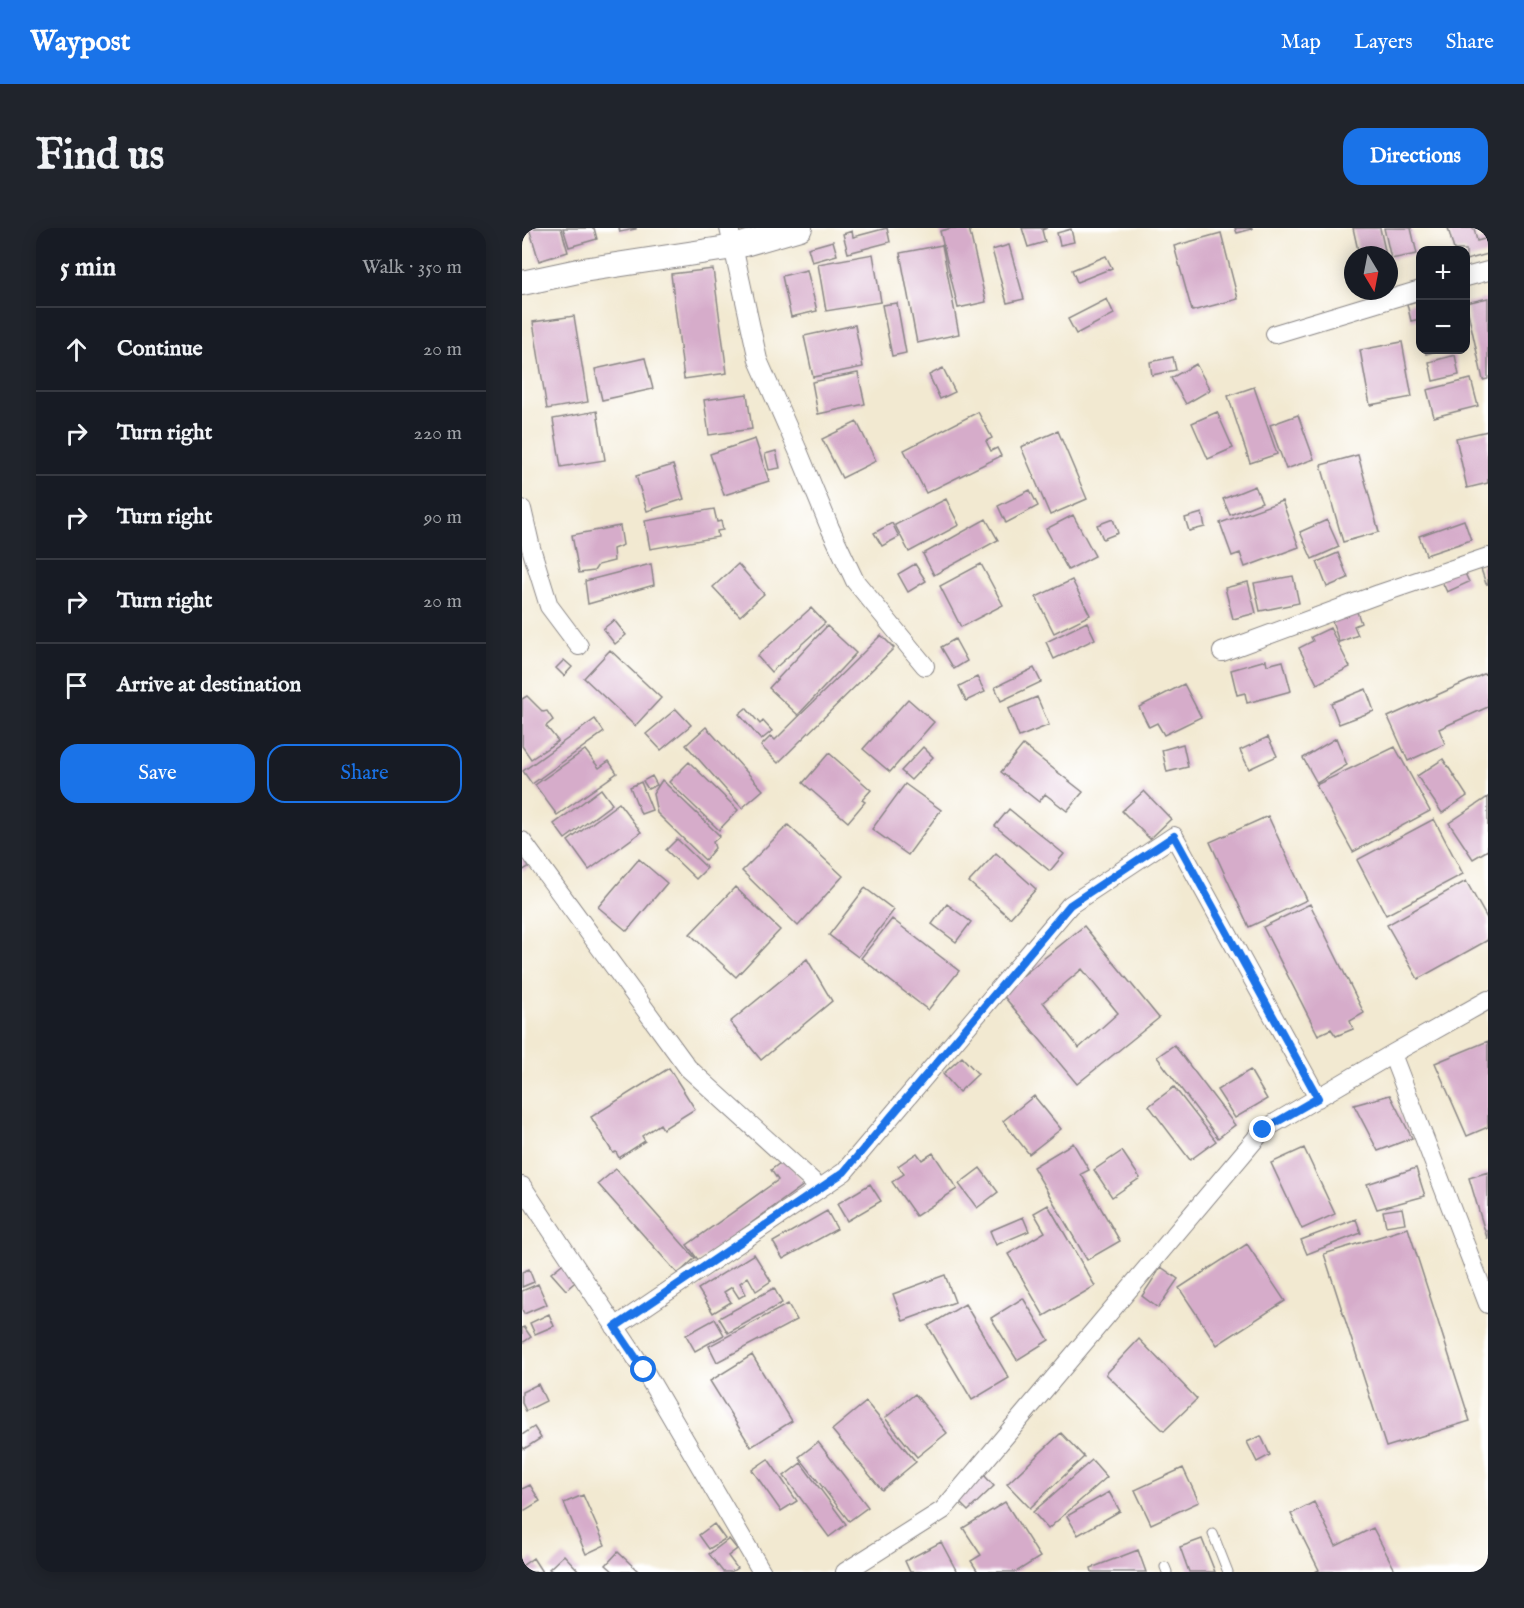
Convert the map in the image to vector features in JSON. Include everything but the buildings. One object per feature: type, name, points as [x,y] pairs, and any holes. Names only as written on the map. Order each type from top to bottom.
[{"type":"street","points":[[522,283],[731,237],[800,228]]},
{"type":"street","points":[[731,237],[758,360],[830,528],[855,581],[925,666]]},
{"type":"street","points":[[1470,276],[1488,271]]},
{"type":"street","points":[[1275,334],[1416,291]]},
{"type":"street","points":[[522,509],[549,606],[579,646]]},
{"type":"street","points":[[1222,652],[1488,556]]},
{"type":"street","points":[[615,1327],[844,1172],[1070,905],[1174,836],[1318,1098]]},
{"type":"street","points":[[522,841],[688,1068],[820,1188]]},
{"type":"street","points":[[845,1572],[944,1510],[1263,1130],[1488,1000]]},
{"type":"street","points":[[1392,1054],[1488,1304]]},
{"type":"street","points":[[522,1186],[644,1370],[762,1572]]},
{"type":"lane","points":[[1214,1534],[1228,1572]]},
{"type":"route","points":[[644,1370],[615,1327],[844,1172],[1070,905],[1174,836],[1318,1098],[1263,1130]]}]
